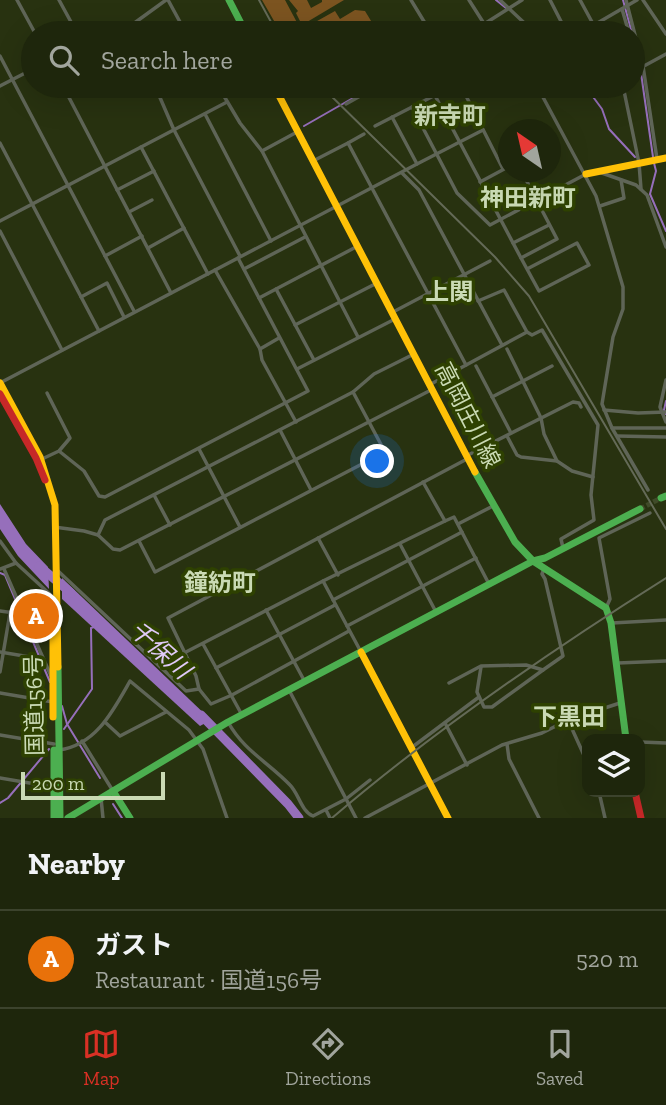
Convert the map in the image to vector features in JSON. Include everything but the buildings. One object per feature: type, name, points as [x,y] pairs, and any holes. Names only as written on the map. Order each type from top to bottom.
[{"type":"main road","points":[[229,0],[240,21]]},
{"type":"main road","name":"高岡庄川線","points":[[280,98],[493,506],[516,542],[544,569],[607,608]]},
{"type":"main road","points":[[586,174],[666,158]]},
{"type":"main road","name":"国道156号","points":[[0,383],[52,488],[56,571],[52,678],[60,818]]},
{"type":"main road","name":"国道156号","points":[[0,394],[40,460]]},
{"type":"main road","points":[[68,818],[206,734],[533,561],[545,558],[640,509]]},
{"type":"main road","name":"国道156号","points":[[54,818],[55,596]]},
{"type":"main road","points":[[607,608],[625,734]]},
{"type":"main road","points":[[361,652],[448,818]]},
{"type":"main road","points":[[113,791],[130,818]]},
{"type":"main road","points":[[636,797],[641,818]]},
{"type":"street","points":[[18,0],[29,21]]},
{"type":"street","points":[[59,0],[70,21]]},
{"type":"street","points":[[154,0],[157,6]]},
{"type":"street","points":[[137,21],[167,0],[179,21]]},
{"type":"street","points":[[411,0],[423,21]]},
{"type":"street","points":[[469,0],[483,21]]},
{"type":"street","points":[[500,0],[523,21]]},
{"type":"street","points":[[487,21],[522,0]]},
{"type":"street","points":[[550,0],[561,21]]},
{"type":"street","points":[[580,0],[592,21]]},
{"type":"street","points":[[625,0],[627,21]]},
{"type":"street","points":[[601,21],[637,0]]},
{"type":"street","points":[[643,0],[666,34]]},
{"type":"street","points":[[625,8],[628,21]]},
{"type":"street","points":[[645,65],[666,55]]},
{"type":"street","points":[[0,56],[21,97]]},
{"type":"street","points":[[0,86],[21,75]]},
{"type":"street","points":[[645,94],[657,159]]},
{"type":"street","points":[[22,98],[134,312]]},
{"type":"street","points":[[68,98],[171,293]]},
{"type":"street","points":[[59,451],[85,471],[99,496],[105,497],[307,391],[160,98]]},
{"type":"street","points":[[225,98],[262,151],[358,337]]},
{"type":"street","points":[[346,104],[357,98]]},
{"type":"street","points":[[375,126],[429,98]]},
{"type":"street","points":[[437,98],[538,291],[589,265],[578,243],[527,269]]},
{"type":"street","points":[[467,98],[498,155]]},
{"type":"street","points":[[544,98],[586,174],[600,206],[623,287],[622,309],[613,337],[603,404],[612,428],[648,490]]},
{"type":"street","points":[[625,98],[639,163],[640,189]]},
{"type":"street","points":[[0,221],[227,102]]},
{"type":"street","points":[[412,107],[457,193],[490,225],[586,174]]},
{"type":"street","points":[[205,114],[271,241]]},
{"type":"street","points":[[392,117],[417,164]]},
{"type":"street","points":[[0,383],[483,130]]},
{"type":"street","points":[[262,151],[298,132]]},
{"type":"street","points":[[313,161],[363,134]]},
{"type":"street","points":[[0,142],[99,331]]},
{"type":"street","points":[[348,143],[466,365]]},
{"type":"street","points":[[141,147],[208,274]]},
{"type":"street","points":[[117,190],[154,171]]},
{"type":"street","points":[[480,182],[498,172]]},
{"type":"street","points":[[597,172],[636,185],[648,195],[666,247]]},
{"type":"street","points":[[402,173],[419,190],[502,345]]},
{"type":"street","points":[[600,206],[624,198],[621,180]]},
{"type":"street","points":[[521,258],[557,239],[528,182]]},
{"type":"street","points":[[129,212],[152,200]]},
{"type":"street","points":[[513,243],[549,225]]},
{"type":"street","points":[[148,248],[184,228]]},
{"type":"street","points":[[0,231],[62,350]]},
{"type":"street","points":[[105,256],[142,236]]},
{"type":"street","points":[[244,269],[305,237]]},
{"type":"street","points":[[259,298],[358,246]]},
{"type":"street","points":[[297,369],[490,261]]},
{"type":"street","points":[[215,270],[260,349],[262,360],[296,422]]},
{"type":"street","points":[[81,297],[107,283],[124,317]]},
{"type":"street","points":[[295,325],[377,283]]},
{"type":"street","points":[[276,289],[314,360]]},
{"type":"street","points":[[478,301],[505,290],[527,332],[533,335],[542,330],[598,425],[593,477],[593,520],[561,539],[563,548]]},
{"type":"street","points":[[54,527],[98,535],[113,550],[120,550],[369,422],[527,332]]},
{"type":"street","points":[[260,349],[280,337]]},
{"type":"street","points":[[507,349],[541,418],[544,434],[557,461]]},
{"type":"street","points":[[98,535],[106,520],[353,392],[374,374],[414,354]]},
{"type":"street","points":[[476,366],[517,455],[557,461],[572,471],[593,477]]},
{"type":"street","points":[[492,397],[552,366]]},
{"type":"street","points":[[666,380],[660,407],[666,422]]},
{"type":"street","points":[[139,541],[155,572],[385,452],[353,392]]},
{"type":"street","points":[[40,460],[59,451],[70,438],[47,393]]},
{"type":"street","points":[[349,631],[211,704],[199,689],[196,676],[168,618],[541,418],[573,402],[579,403],[581,407]]},
{"type":"street","points":[[604,410],[663,412]]},
{"type":"street","points":[[612,428],[666,428]]},
{"type":"street","points":[[280,430],[311,491]]},
{"type":"street","points":[[617,436],[666,437]]},
{"type":"street","points":[[200,449],[240,528]]},
{"type":"street","points":[[423,482],[445,521]]},
{"type":"street","points":[[154,495],[170,525]]},
{"type":"street","points":[[458,524],[493,506]]},
{"type":"street","points":[[607,608],[610,599],[599,538],[650,513]]},
{"type":"street","points":[[184,653],[454,517],[489,584]]},
{"type":"street","points":[[216,668],[462,532]]},
{"type":"street","points":[[318,538],[338,575]]},
{"type":"street","points":[[0,541],[16,563],[43,590],[55,596]]},
{"type":"street","points":[[400,544],[436,612]]},
{"type":"street","points":[[346,626],[476,558]]},
{"type":"street","points":[[16,563],[2,569],[52,678]]},
{"type":"street","points":[[481,666],[477,692],[484,707],[492,707],[563,656],[542,574],[544,569]]},
{"type":"street","points":[[56,571],[186,691],[199,689]]},
{"type":"street","points":[[323,581],[361,652]]},
{"type":"street","points":[[266,610],[305,682]]},
{"type":"street","points":[[0,611],[23,614]]},
{"type":"street","points":[[0,672],[10,613]]},
{"type":"street","points":[[611,623],[666,620]]},
{"type":"street","points":[[203,644],[242,715]]},
{"type":"street","points":[[2,652],[42,659]]},
{"type":"street","points":[[615,663],[666,661]]},
{"type":"street","points":[[449,683],[481,666],[526,665],[543,670]]},
{"type":"street","points":[[0,735],[56,747],[74,747],[106,723],[130,681],[197,740],[203,749],[227,818]]},
{"type":"street","points":[[289,690],[356,818]]},
{"type":"street","points":[[0,693],[53,702]]},
{"type":"street","points":[[411,748],[479,697]]},
{"type":"street","points":[[365,818],[507,744],[621,703]]},
{"type":"street","points":[[106,723],[120,736],[166,712]]},
{"type":"street","points":[[568,720],[582,751]]},
{"type":"street","points":[[445,723],[467,765]]},
{"type":"street","points":[[225,724],[238,740],[292,787],[307,813],[313,816],[346,799],[370,780]]},
{"type":"street","points":[[82,741],[113,791]]},
{"type":"street","points":[[645,742],[666,743]]},
{"type":"street","points":[[507,744],[509,760],[539,818]]},
{"type":"street","points":[[0,778],[54,788]]},
{"type":"street","points":[[600,797],[605,818]]},
{"type":"street","points":[[101,798],[103,818]]},
{"type":"street","points":[[326,810],[330,818]]},
{"type":"shaded area","points":[[262,0],[285,0],[296,21],[274,21]]},
{"type":"shaded area","points":[[289,0],[307,0],[311,8],[322,0],[344,0],[309,21],[300,21],[296,13],[298,11]]},
{"type":"shaded area","points":[[355,10],[365,11],[371,21],[317,21],[335,11],[340,19]]},
{"type":"shaded area","points":[[0,504],[26,544],[48,567],[49,589],[18,556],[0,529]]},
{"type":"shaded area","points":[[62,578],[211,720],[200,726],[62,599]]},
{"type":"waterway","points":[[496,0],[506,8]]},
{"type":"waterway","points":[[623,0],[629,21]]},
{"type":"waterway","points":[[304,126],[353,98]]},
{"type":"waterway","points":[[594,98],[602,109],[609,129],[635,157]]},
{"type":"waterway","points":[[645,98],[653,157]]},
{"type":"waterway","points":[[654,163],[656,171],[650,194],[666,231]]},
{"type":"waterway","points":[[666,401],[666,414]]},
{"type":"waterway","name":"千保川","points":[[39,566],[71,593]]},
{"type":"waterway","points":[[0,573],[5,575],[39,656]]},
{"type":"waterway","points":[[64,729],[92,689],[91,628],[94,627]]},
{"type":"waterway","points":[[41,661],[50,682]]},
{"type":"waterway","points":[[62,706],[67,724],[100,778]]},
{"type":"waterway","name":"千保川","points":[[201,715],[299,818]]},
{"type":"waterway","points":[[0,803],[8,798],[49,749]]},
{"type":"waterway","points":[[113,804],[122,818]]},
{"type":"tunnel","points":[[640,509],[661,498]]},
{"type":"railway","points":[[259,0],[270,21]]},
{"type":"railway","points":[[333,98],[495,257],[529,296],[666,529]]},
{"type":"railway","points":[[332,818],[412,753],[494,692],[666,578]]},
{"type":"traffic: fast","points":[[229,0],[240,21]]},
{"type":"traffic: fast","points":[[475,472],[515,542],[533,561],[606,608],[611,623],[625,734]]},
{"type":"traffic: fast","points":[[661,498],[666,496]]},
{"type":"traffic: fast","points":[[68,818],[228,722],[533,561],[545,558],[640,509]]},
{"type":"traffic: fast","points":[[58,667],[60,818]]},
{"type":"traffic: fast","points":[[54,750],[54,818]]},
{"type":"traffic: fast","points":[[113,791],[130,818]]},
{"type":"traffic: slow","points":[[280,98],[475,472]]},
{"type":"traffic: slow","points":[[586,174],[666,158]]},
{"type":"traffic: slow","points":[[0,383],[40,457],[55,505],[58,667]]},
{"type":"traffic: slow","points":[[53,610],[53,717]]},
{"type":"traffic: slow","points":[[361,652],[448,818]]},
{"type":"traffic: jam","points":[[0,394],[36,458],[45,480]]},
{"type":"traffic: jam","points":[[636,797],[641,818]]},
{"type":"place","name":"ガスト","points":[[36,616]]},
{"type":"district","name":"新寺町","points":[[450,116]]},
{"type":"district","name":"神田新町","points":[[528,198]]},
{"type":"district","name":"上関","points":[[449,292]]},
{"type":"district","name":"鐘紡町","points":[[220,583]]},
{"type":"district","name":"下黒田","points":[[569,717]]}]
